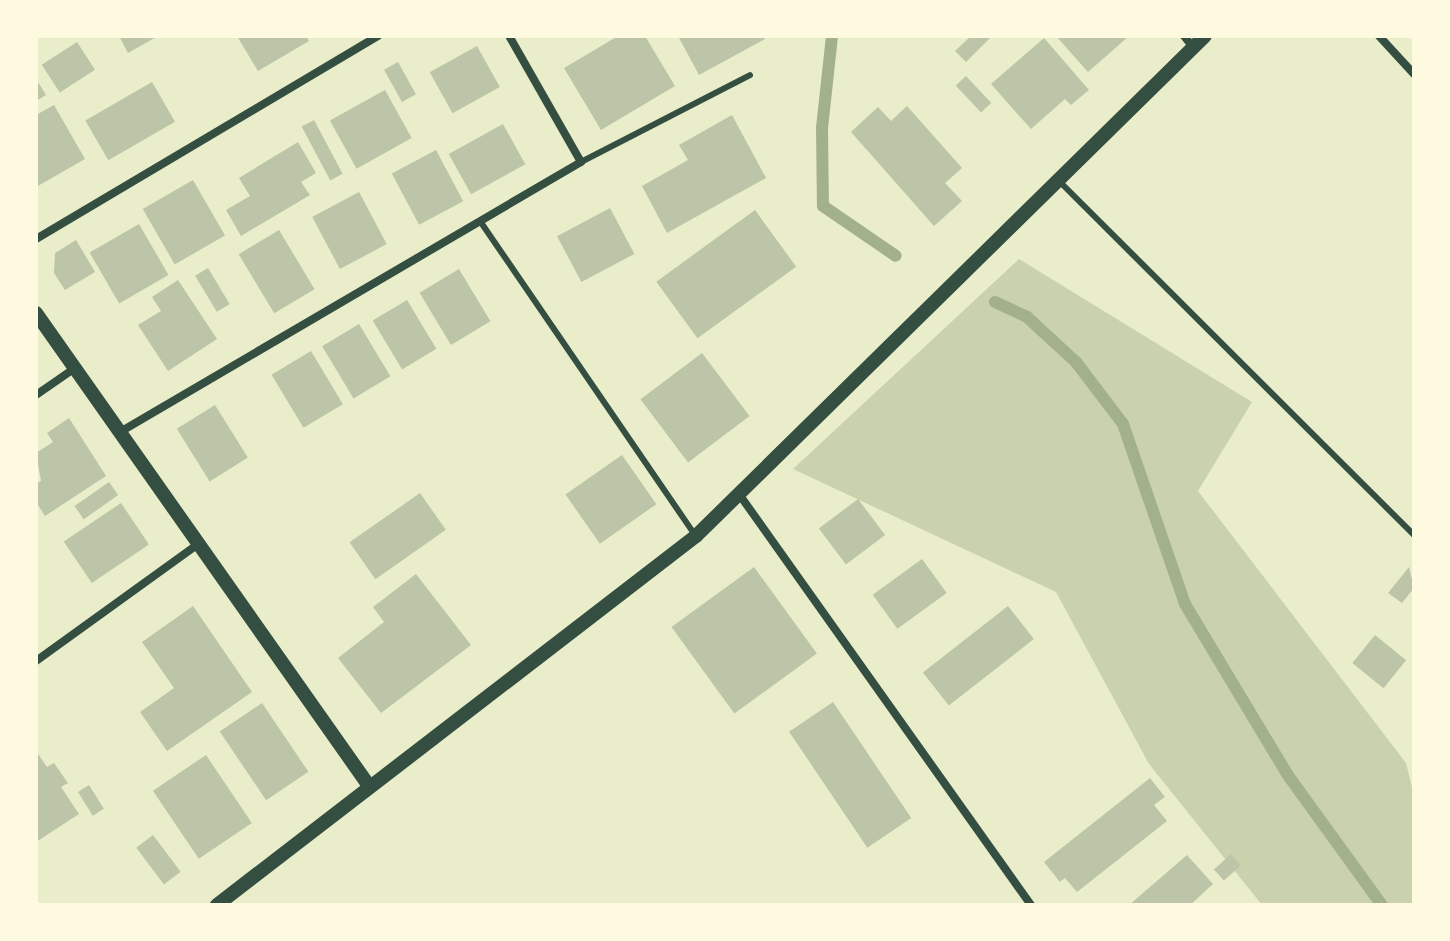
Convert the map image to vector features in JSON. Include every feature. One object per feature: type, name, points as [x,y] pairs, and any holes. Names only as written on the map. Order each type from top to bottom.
[{"type":"street","points":[[36,239],[378,36]]},
{"type":"street","points":[[120,432],[581,162],[509,36]]},
{"type":"street","points":[[217,905],[696,536],[1058,180],[1188,42],[1205,36]]},
{"type":"street","points":[[1379,36],[1414,74]]},
{"type":"street","points":[[36,313],[369,786]]},
{"type":"street","points":[[36,395],[75,368]]},
{"type":"street","points":[[739,494],[1031,905]]},
{"type":"street","points":[[36,661],[198,544]]},
{"type":"lane","points":[[581,162],[750,75]]},
{"type":"lane","points":[[1058,180],[1414,535]]},
{"type":"lane","points":[[480,221],[696,536]]},
{"type":"green space","points":[[1019,259],[1252,402],[1198,491],[1406,763],[1414,796],[1414,905],[1262,905],[1149,764],[1056,592],[793,469]]},
{"type":"building","points":[[119,36],[158,36],[128,53]]},
{"type":"building","points":[[237,36],[306,36],[309,41],[258,71]]},
{"type":"building","points":[[618,36],[645,36],[675,86],[601,130],[564,68]]},
{"type":"building","points":[[678,36],[763,36],[765,39],[699,75]]},
{"type":"building","points":[[971,36],[990,38],[966,62],[955,51]]},
{"type":"building","points":[[1056,36],[1129,36],[1088,72]]},
{"type":"building","points":[[1044,38],[1089,90],[1071,105],[1065,99],[1031,129],[991,84]]},
{"type":"building","points":[[77,42],[95,70],[60,93],[42,65]]},
{"type":"building","points":[[477,46],[500,87],[453,113],[430,72]]},
{"type":"building","points":[[398,62],[416,94],[402,102],[384,70]]},
{"type":"building","points":[[966,76],[991,103],[981,113],[956,86]]},
{"type":"building","points":[[36,79],[46,95],[36,101]]},
{"type":"building","points":[[152,82],[175,122],[108,160],[85,121]]},
{"type":"building","points":[[385,90],[412,138],[357,169],[330,121]]},
{"type":"building","points":[[54,105],[85,159],[36,187],[36,115]]},
{"type":"building","points":[[907,106],[962,168],[945,183],[962,201],[934,226],[851,132],[878,107],[891,121]]},
{"type":"building","points":[[732,115],[766,178],[667,233],[642,186],[688,160],[679,145]]},
{"type":"building","points":[[314,120],[343,174],[330,180],[302,127]]},
{"type":"building","points":[[503,124],[525,164],[471,194],[449,154]]},
{"type":"building","points":[[298,142],[316,173],[301,182],[310,195],[241,236],[226,210],[250,196],[239,178]]},
{"type":"building","points":[[436,150],[463,201],[419,225],[392,173]]},
{"type":"building","points":[[193,180],[225,235],[175,264],[143,209]]},
{"type":"building","points":[[359,192],[387,244],[340,269],[312,217]]},
{"type":"building","points":[[610,208],[634,254],[581,282],[557,236]]},
{"type":"building","points":[[755,210],[796,267],[697,338],[656,282]]},
{"type":"building","points":[[139,224],[168,275],[119,304],[90,252]]},
{"type":"building","points":[[279,230],[315,289],[274,313],[239,254]]},
{"type":"building","points":[[76,240],[95,272],[65,290],[54,273],[55,253]]},
{"type":"building","points":[[208,268],[230,304],[217,312],[195,276]]},
{"type":"building","points":[[459,269],[490,321],[451,345],[420,293]]},
{"type":"building","points":[[178,280],[217,339],[168,371],[138,325],[161,311],[152,297]]},
{"type":"building","points":[[407,300],[436,349],[402,369],[373,321]]},
{"type":"building","points":[[359,324],[390,376],[354,398],[322,346]]},
{"type":"building","points":[[311,351],[343,404],[304,428],[272,375]]},
{"type":"building","points":[[702,353],[750,416],[688,462],[641,399]]},
{"type":"building","points":[[215,405],[248,458],[210,481],[177,429]]},
{"type":"building","points":[[69,418],[106,476],[45,516],[36,502],[36,484],[41,481],[36,453],[53,442],[47,433]]},
{"type":"building","points":[[622,455],[656,504],[600,544],[565,495]]},
{"type":"building","points":[[109,482],[118,495],[84,519],[75,506]]},
{"type":"building","points":[[420,493],[446,530],[375,579],[350,542]]},
{"type":"building","points":[[858,499],[885,535],[846,564],[819,528]]},
{"type":"building","points":[[121,503],[149,544],[92,583],[64,542]]},
{"type":"building","points":[[922,559],[947,593],[897,629],[873,595]]},
{"type":"building","points":[[754,567],[817,654],[734,714],[671,627]]},
{"type":"building","points":[[1409,567],[1414,588],[1402,603],[1388,593]]},
{"type":"building","points":[[416,574],[471,645],[381,713],[338,658],[384,622],[373,607]]},
{"type":"building","points":[[193,606],[252,692],[167,751],[140,712],[174,688],[142,642]]},
{"type":"building","points":[[1008,606],[1034,639],[949,706],[923,672]]},
{"type":"building","points":[[1375,635],[1406,660],[1383,688],[1352,663]]},
{"type":"building","points":[[833,702],[911,818],[867,848],[789,732]]},
{"type":"building","points":[[262,703],[308,772],[266,800],[220,732]]},
{"type":"building","points":[[38,754],[47,767],[54,763],[68,783],[61,787],[79,814],[36,842]]},
{"type":"building","points":[[206,755],[252,823],[199,859],[153,791]]},
{"type":"building","points":[[1150,778],[1165,797],[1154,805],[1167,821],[1077,892],[1065,878],[1060,882],[1044,862]]},
{"type":"building","points":[[89,785],[104,809],[93,816],[78,792]]},
{"type":"building","points":[[153,835],[181,872],[164,884],[136,848]]},
{"type":"building","points":[[1231,854],[1241,865],[1224,881],[1214,869]]},
{"type":"building","points":[[1187,855],[1213,884],[1190,905],[1129,905]]},
{"type":"waterway","points":[[832,36],[822,128],[823,206],[896,256]]},
{"type":"waterway","points":[[995,302],[1027,317],[1076,362],[1123,424],[1185,604],[1287,774],[1382,905]]}]
